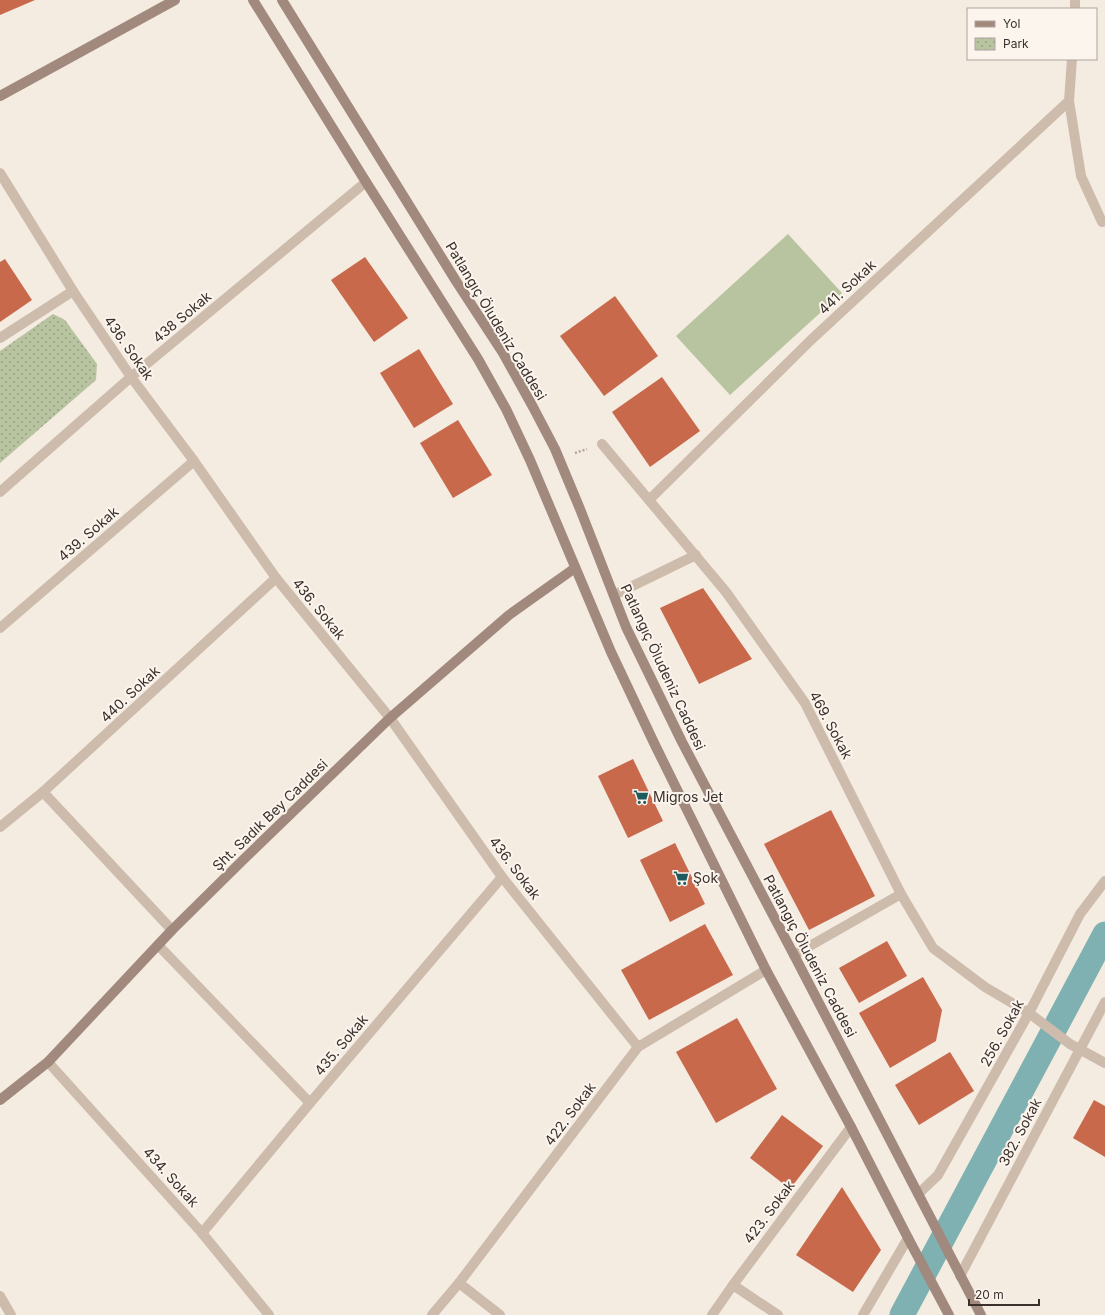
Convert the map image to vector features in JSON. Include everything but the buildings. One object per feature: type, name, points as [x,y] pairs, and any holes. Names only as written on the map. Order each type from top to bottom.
[{"type":"main road","points":[[0,96],[175,0]]},
{"type":"main road","points":[[253,0],[478,359],[506,409],[530,460],[611,652],[766,970],[851,1127],[941,1300],[946,1313]]},
{"type":"main road","name":"Patlangıç Öludeniz Caddesi","points":[[282,0],[506,359],[555,449],[626,627],[682,742],[981,1315]]},
{"type":"main road","name":"Şht. Sadık Bey Caddesi","points":[[0,1100],[48,1062],[172,930],[390,718],[509,615],[575,568]]},
{"type":"street","points":[[1072,60],[1069,101],[1081,176],[1102,222],[1105,221]]},
{"type":"street","name":"441. Sokak","points":[[649,500],[812,339],[1069,101]]},
{"type":"street","name":"436. Sokak","points":[[0,173],[73,290],[131,377],[194,461],[276,578],[390,718],[502,877],[638,1047]]},
{"type":"street","name":"438 Sokak","points":[[0,492],[131,377],[366,182]]},
{"type":"street","points":[[0,338],[73,290]]},
{"type":"street","name":"469. Sokak","points":[[602,444],[726,592],[805,703],[901,894],[933,948],[985,987],[1033,1017],[1075,1046],[1105,1063]]},
{"type":"street","name":"439. Sokak","points":[[0,628],[194,461]]},
{"type":"street","points":[[614,595],[696,555]]},
{"type":"street","name":"440. Sokak","points":[[0,827],[43,792],[276,578]]},
{"type":"street","points":[[43,792],[172,930]]},
{"type":"street","name":"435. Sokak","points":[[202,1233],[502,877]]},
{"type":"street","name":"256. Sokak","points":[[918,1194],[938,1175],[1033,1017],[1080,914],[1105,881]]},
{"type":"street","points":[[794,955],[901,894]]},
{"type":"street","points":[[158,945],[310,1103]]},
{"type":"street","name":"422. Sokak","points":[[432,1315],[459,1283],[638,1047],[766,970]]},
{"type":"street","name":"382. Sokak","points":[[960,1276],[1075,1046],[1105,1002]]},
{"type":"street","name":"434. Sokak","points":[[48,1062],[202,1233],[269,1315]]},
{"type":"street","name":"423. Sokak","points":[[712,1315],[851,1127]]},
{"type":"street","points":[[863,1315],[908,1238]]},
{"type":"street","points":[[459,1283],[500,1315]]},
{"type":"street","points":[[733,1285],[778,1315]]},
{"type":"street","points":[[0,1296],[11,1315]]},
{"type":"green space","points":[[788,234],[842,293],[730,395],[676,336]]},
{"type":"green space","points":[[53,314],[65,320],[97,364],[96,380],[0,463],[0,351]]},
{"type":"waterway","points":[[902,1315],[1105,934]]},
{"type":"place","name":"Migros Jet","points":[[641,797]]},
{"type":"place","name":"Şok","points":[[681,878]]}]
